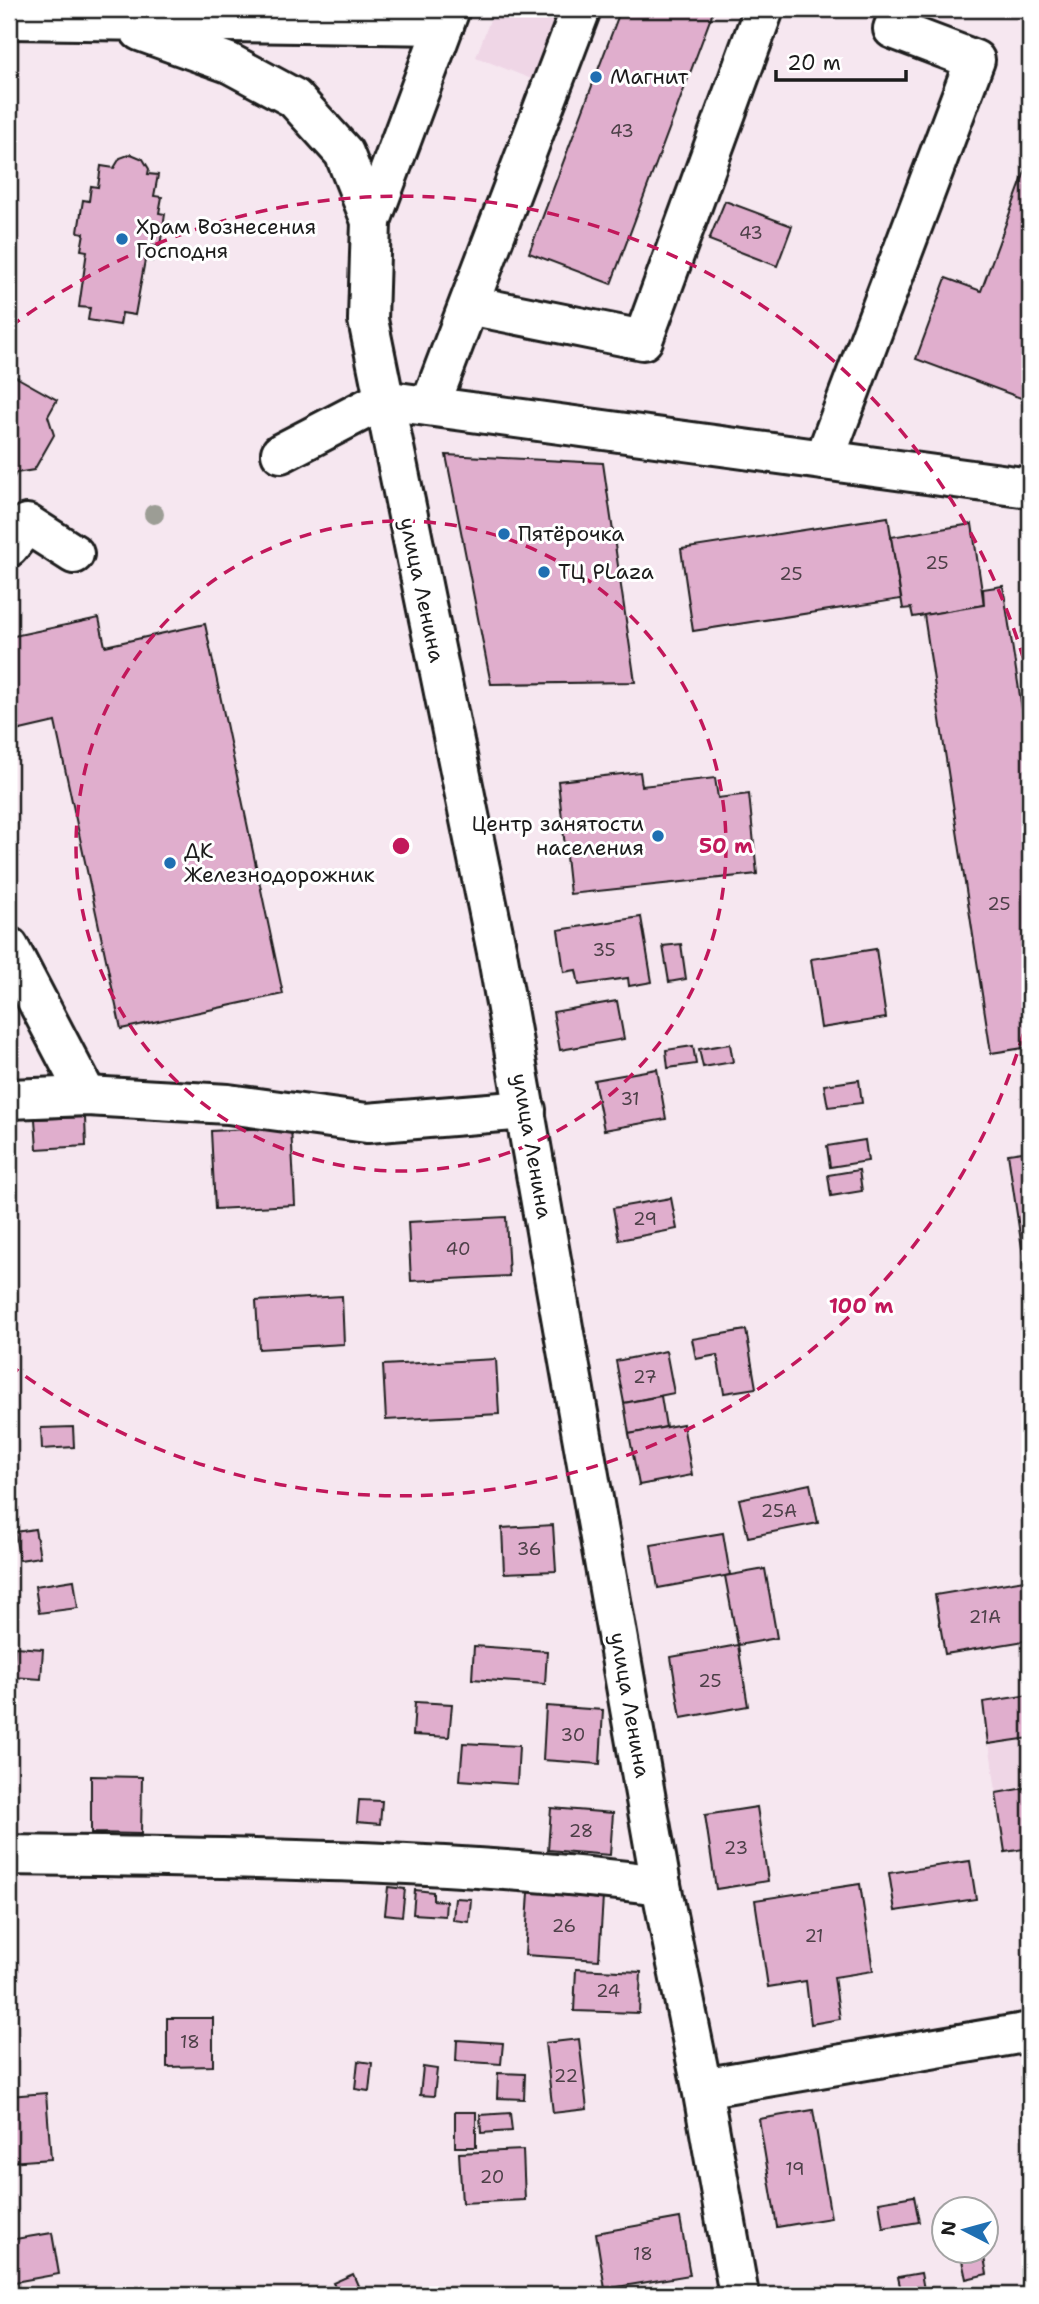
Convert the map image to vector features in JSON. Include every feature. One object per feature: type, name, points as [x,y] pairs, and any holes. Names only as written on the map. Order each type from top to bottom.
[{"type":"street","points":[[430,406],[581,9]]},
{"type":"street","points":[[469,305],[643,340],[764,9]]},
{"type":"street","points":[[824,460],[975,60],[893,29],[901,9]]},
{"type":"street","points":[[9,19],[447,17]]},
{"type":"street","name":"улица Ленина","points":[[447,17],[371,221],[368,320],[497,952],[661,1885],[702,2088],[739,2295]]},
{"type":"street","points":[[110,20],[229,63],[294,98],[344,153],[371,221]]},
{"type":"street","points":[[281,453],[383,400],[1030,488]]},
{"type":"street","points":[[9,547],[27,524],[74,554]]},
{"type":"street","points":[[9,947],[87,1096]]},
{"type":"street","points":[[9,1100],[87,1096],[228,1104],[367,1123],[526,1110]]},
{"type":"street","points":[[9,1855],[328,1860],[572,1874],[661,1885]]},
{"type":"street","points":[[702,2088],[1030,2032]]},
{"type":"shaded area","points":[[494,9],[567,9],[539,82],[476,57]]},
{"type":"shaded area","points":[[1030,1695],[1030,1848],[1005,1852],[983,1702]]},
{"type":"building","points":[[621,9],[714,9],[611,284],[529,253]]},
{"type":"building","name":"Храм Вознесения Господня","points":[[131,154],[143,159],[149,169],[148,174],[158,175],[154,196],[162,197],[159,213],[165,214],[160,246],[154,245],[152,261],[145,260],[135,315],[122,313],[120,325],[88,320],[90,308],[79,307],[87,251],[81,250],[84,233],[78,232],[83,200],[89,201],[91,186],[98,187],[101,166],[114,168],[120,158]]},
{"type":"building","points":[[1030,158],[1029,401],[916,359],[946,278],[981,291]]},
{"type":"building","points":[[725,201],[792,226],[777,266],[709,240]]},
{"type":"building","points":[[9,373],[57,400],[48,416],[54,435],[34,470],[16,473],[9,487]]},
{"type":"building","name":"ТЦ PLaza","points":[[446,455],[603,463],[635,682],[491,684]]},
{"type":"building","points":[[888,517],[901,599],[693,631],[681,549]]},
{"type":"building","points":[[972,524],[984,605],[913,617],[911,608],[903,609],[891,537]]},
{"type":"building","points":[[1003,586],[1030,761],[1030,1047],[991,1053],[924,615],[984,605],[983,589]]},
{"type":"building","name":"ДК Железнодорожник","points":[[99,618],[105,646],[205,624],[283,994],[121,1029],[55,722],[16,731],[9,696],[9,637]]},
{"type":"building","name":"Центр занятости населения","points":[[640,772],[642,786],[715,778],[718,798],[749,794],[757,874],[570,894],[558,781]]},
{"type":"building","points":[[641,917],[652,982],[629,986],[628,978],[579,985],[576,970],[564,972],[558,930]]},
{"type":"building","points":[[681,944],[686,979],[669,982],[663,946]]},
{"type":"building","points":[[876,949],[886,1018],[821,1028],[811,959]]},
{"type":"building","points":[[617,1001],[624,1039],[560,1050],[553,1012]]},
{"type":"building","points":[[730,1044],[733,1062],[703,1067],[699,1049]]},
{"type":"building","points":[[693,1046],[696,1064],[668,1068],[666,1050]]},
{"type":"building","points":[[657,1069],[666,1119],[604,1130],[594,1080]]},
{"type":"building","points":[[859,1080],[862,1103],[828,1107],[824,1085]]},
{"type":"building","points":[[85,1117],[86,1146],[37,1149],[35,1119]]},
{"type":"building","points":[[291,1127],[295,1205],[215,1209],[211,1131]]},
{"type":"building","points":[[865,1140],[868,1161],[830,1167],[827,1146]]},
{"type":"building","points":[[1030,1151],[1030,1302],[1008,1154]]},
{"type":"building","points":[[859,1170],[862,1191],[831,1196],[828,1175]]},
{"type":"building","points":[[671,1198],[677,1229],[619,1240],[613,1208]]},
{"type":"building","points":[[506,1217],[509,1276],[411,1281],[408,1222]]},
{"type":"building","points":[[342,1296],[344,1344],[259,1349],[256,1301]]},
{"type":"building","points":[[746,1330],[756,1388],[724,1393],[717,1355],[696,1359],[692,1339]]},
{"type":"building","points":[[666,1351],[674,1393],[624,1403],[616,1361]]},
{"type":"building","points":[[496,1359],[499,1414],[386,1420],[383,1365]]},
{"type":"building","points":[[661,1396],[666,1427],[629,1434],[624,1403]]},
{"type":"building","points":[[683,1424],[692,1475],[639,1485],[629,1434]]},
{"type":"building","points":[[73,1427],[74,1447],[42,1449],[41,1428]]},
{"type":"building","points":[[810,1484],[818,1523],[748,1537],[739,1499]]},
{"type":"building","points":[[553,1525],[556,1571],[504,1573],[502,1528]]},
{"type":"building","points":[[35,1529],[40,1557],[19,1560],[15,1532]]},
{"type":"building","points":[[723,1533],[730,1575],[658,1588],[651,1545]]},
{"type":"building","points":[[765,1569],[777,1638],[738,1645],[725,1576]]},
{"type":"building","points":[[1030,1579],[1030,1640],[945,1654],[935,1595]]},
{"type":"building","points":[[74,1580],[78,1608],[39,1613],[35,1586]]},
{"type":"building","points":[[738,1645],[748,1706],[681,1718],[671,1657]]},
{"type":"building","points":[[474,1646],[547,1651],[545,1684],[472,1679]]},
{"type":"building","points":[[15,1647],[43,1649],[41,1679],[13,1677]]},
{"type":"building","points":[[1030,1695],[1030,1738],[988,1744],[983,1702]]},
{"type":"building","points":[[415,1702],[452,1704],[449,1737],[413,1735]]},
{"type":"building","points":[[546,1706],[603,1710],[600,1764],[543,1760]]},
{"type":"building","points":[[463,1743],[519,1746],[517,1784],[460,1780]]},
{"type":"building","points":[[91,1776],[142,1777],[141,1834],[91,1833]]},
{"type":"building","points":[[1030,1787],[1030,1848],[1005,1852],[996,1793]]},
{"type":"building","points":[[359,1800],[382,1801],[380,1824],[357,1822]]},
{"type":"building","points":[[757,1807],[768,1881],[716,1889],[705,1815]]},
{"type":"building","points":[[551,1808],[613,1813],[610,1855],[548,1850]]},
{"type":"building","points":[[970,1861],[976,1899],[895,1911],[889,1873]]},
{"type":"building","points":[[860,1884],[873,1971],[834,1977],[840,2019],[811,2024],[806,1981],[768,1987],[755,1900]]},
{"type":"building","points":[[388,1887],[405,1889],[402,1916],[385,1914]]},
{"type":"building","points":[[415,1890],[433,1892],[433,1900],[446,1901],[445,1916],[413,1914]]},
{"type":"building","points":[[529,1892],[603,1897],[599,1960],[525,1955]]},
{"type":"building","points":[[455,1898],[471,1899],[469,1922],[453,1920]]},
{"type":"building","points":[[576,1969],[641,1972],[639,2013],[574,2011]]},
{"type":"building","points":[[167,2018],[213,2018],[213,2066],[167,2067]]},
{"type":"building","points":[[579,2039],[587,2109],[553,2113],[545,2043]]},
{"type":"building","points":[[457,2040],[503,2043],[501,2064],[456,2061]]},
{"type":"building","points":[[358,2061],[372,2063],[369,2091],[355,2089]]},
{"type":"building","points":[[423,2067],[437,2069],[434,2096],[420,2095]]},
{"type":"building","points":[[498,2073],[525,2074],[524,2099],[497,2098]]},
{"type":"building","points":[[46,2093],[51,2159],[9,2162],[9,2096]]},
{"type":"building","points":[[813,2110],[831,2218],[777,2227],[759,2119]]},
{"type":"building","points":[[455,2112],[476,2112],[476,2147],[455,2147]]},
{"type":"building","points":[[510,2113],[512,2131],[481,2133],[480,2115]]},
{"type":"building","points":[[523,2150],[525,2200],[462,2203],[459,2153]]},
{"type":"building","points":[[914,2196],[919,2222],[883,2228],[879,2202]]},
{"type":"building","points":[[680,2218],[690,2275],[605,2289],[596,2233]]},
{"type":"building","points":[[52,2233],[59,2274],[9,2283],[9,2240]]},
{"type":"building","points":[[963,2266],[986,2266],[987,2274],[966,2279]]},
{"type":"building","points":[[921,2273],[925,2295],[902,2295],[898,2277]]},
{"type":"building","points":[[353,2274],[362,2295],[339,2295],[333,2283]]},
{"type":"place","name":"Магнит","points":[[596,77]]},
{"type":"place","name":"Храм Вознесения Господня","points":[[122,239]]},
{"type":"place","name":"Пятёрочка","points":[[504,534]]},
{"type":"place","name":"ТЦ PLaza","points":[[544,572]]},
{"type":"place","name":"Центр занятости населения","points":[[658,836]]},
{"type":"place","name":"ДК Железнодорожник","points":[[170,863]]}]
